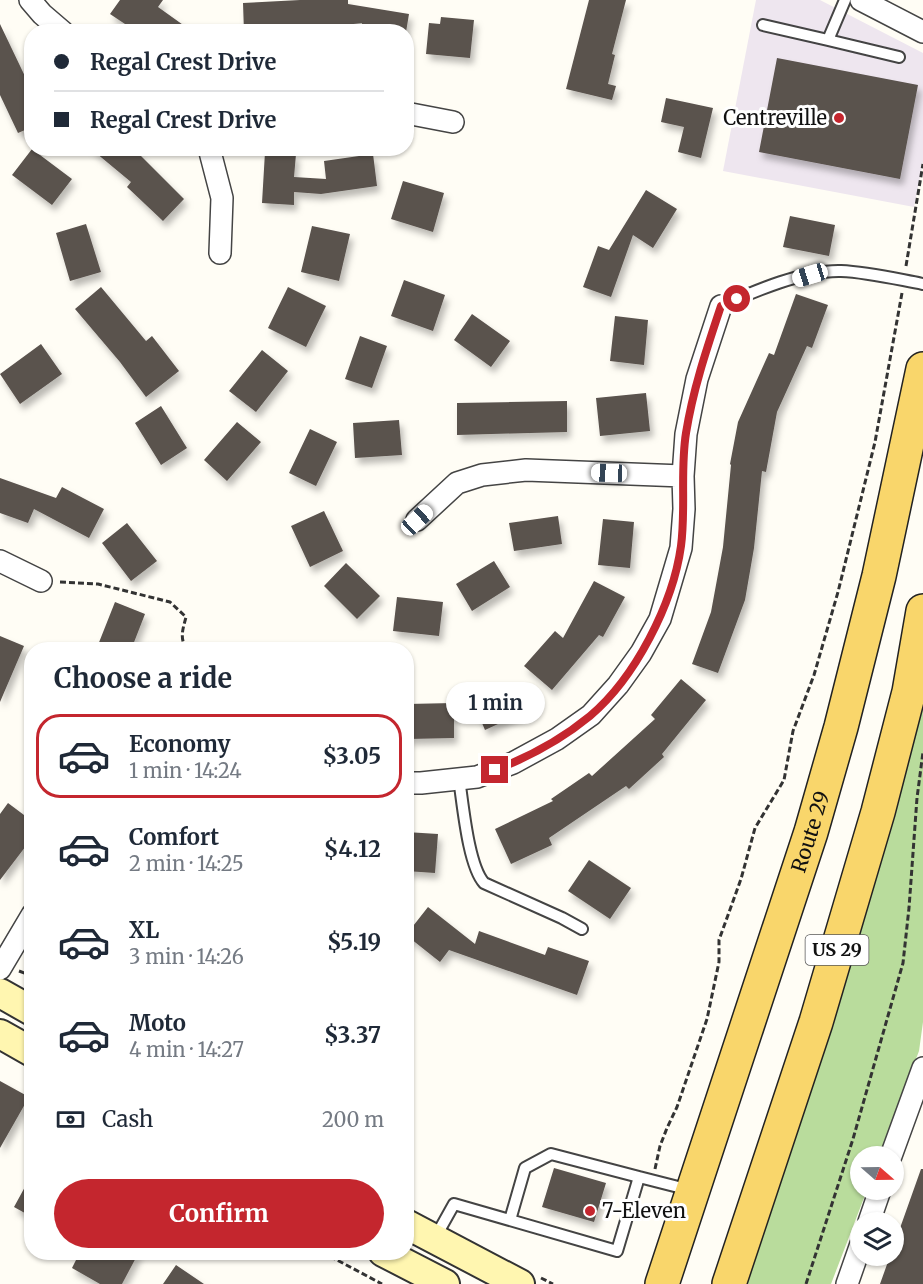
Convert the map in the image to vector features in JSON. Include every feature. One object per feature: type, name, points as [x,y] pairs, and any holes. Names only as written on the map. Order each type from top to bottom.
[{"type":"main road","name":"Route 29","points":[[662,1284],[812,832],[886,548],[923,369]]},
{"type":"main road","name":"US 29","points":[[729,1284],[816,1022],[878,812],[909,692],[923,611]]},
{"type":"main road","points":[[0,993],[24,1006]]},
{"type":"main road","points":[[0,1034],[24,1048]]},
{"type":"main road","points":[[414,1228],[520,1284]]},
{"type":"main road","points":[[398,1260],[445,1284]]},
{"type":"street","points":[[30,0],[54,24]]},
{"type":"street","points":[[861,0],[923,32]]},
{"type":"street","points":[[414,115],[453,123]]},
{"type":"street","points":[[211,156],[222,198],[220,253]]},
{"type":"street","points":[[414,782],[477,777],[513,763],[557,739],[591,715],[618,685],[641,653],[660,619],[681,548],[684,509],[682,476],[686,434],[697,379],[721,306]]},
{"type":"street","points":[[417,520],[457,483],[482,475],[526,470],[682,476]]},
{"type":"street","points":[[0,561],[41,581]]},
{"type":"street","points":[[0,969],[24,928]]},
{"type":"street","points":[[895,1146],[923,1068]]},
{"type":"street","points":[[847,1284],[853,1266]]},
{"type":"lane","points":[[828,40],[845,0]]},
{"type":"lane","points":[[763,25],[898,57]]},
{"type":"lane","points":[[721,306],[772,286],[827,272],[841,271],[923,284]]},
{"type":"lane","points":[[459,779],[473,865],[480,879],[484,883],[582,929]]},
{"type":"lane","points":[[510,1220],[525,1168],[551,1154],[693,1191]]},
{"type":"lane","points":[[434,1239],[454,1204],[618,1251],[639,1177]]},
{"type":"path","points":[[651,1180],[660,1146],[677,1107],[706,1018],[719,962],[719,940],[741,879],[755,828],[784,780],[793,731],[814,675],[838,592],[875,442],[923,164]]},
{"type":"path","points":[[41,581],[98,584],[170,602],[186,617],[181,635],[182,642]]},
{"type":"path","points":[[806,1284],[853,1138],[903,963],[923,752]]},
{"type":"path","points":[[337,1260],[382,1284]]},
{"type":"shaded area","points":[[756,0],[820,0],[923,53],[923,162],[914,207],[723,171]]},
{"type":"green space","points":[[923,638],[923,1022],[919,1051],[883,1146],[850,1146],[850,1200],[863,1200],[859,1212],[850,1212],[850,1234],[831,1284],[724,1284]]},
{"type":"building","points":[[120,0],[163,0],[158,7],[182,24],[125,24],[110,14]]},
{"type":"building","points":[[348,0],[348,4],[409,14],[407,24],[244,24],[243,3]]},
{"type":"building","points":[[589,0],[626,0],[612,54],[615,55],[608,84],[616,86],[612,100],[566,89]]},
{"type":"building","points":[[441,17],[474,20],[470,58],[426,54],[429,23],[440,24]]},
{"type":"building","points":[[0,24],[24,74],[24,130],[18,133],[0,95]]},
{"type":"building","name":"Centreville","points":[[777,58],[918,85],[900,179],[759,152]]},
{"type":"building","points":[[666,98],[713,108],[701,158],[678,152],[684,127],[661,122]]},
{"type":"building","points":[[27,156],[41,156],[72,179],[52,205],[12,175]]},
{"type":"building","points":[[100,156],[141,156],[184,199],[163,221],[127,187],[131,182]]},
{"type":"building","points":[[265,156],[296,156],[294,177],[326,179],[324,161],[373,156],[377,186],[321,194],[294,192],[294,205],[262,203]]},
{"type":"building","points":[[403,181],[444,193],[433,232],[391,219]]},
{"type":"building","points":[[646,190],[677,209],[653,248],[633,235],[611,297],[583,287],[598,246],[609,250]]},
{"type":"building","points":[[790,216],[835,225],[829,256],[783,247]]},
{"type":"building","points":[[86,224],[101,272],[70,281],[56,233]]},
{"type":"building","points":[[312,226],[350,234],[339,281],[301,272]]},
{"type":"building","points":[[404,280],[445,295],[433,331],[391,316]]},
{"type":"building","points":[[101,287],[146,341],[152,336],[179,371],[146,397],[75,309]]},
{"type":"building","points":[[288,287],[326,306],[306,347],[268,328]]},
{"type":"building","points":[[796,294],[828,305],[812,348],[807,346],[777,412],[766,472],[762,471],[754,548],[745,600],[718,673],[692,664],[711,612],[723,547],[730,464],[738,422],[769,353],[774,355]]},
{"type":"building","points":[[472,314],[510,341],[491,367],[454,340]]},
{"type":"building","points":[[615,316],[648,320],[644,365],[610,361]]},
{"type":"building","points":[[360,336],[387,346],[372,388],[345,379]]},
{"type":"building","points":[[41,344],[62,374],[20,404],[0,374]]},
{"type":"building","points":[[262,350],[288,371],[256,412],[229,391]]},
{"type":"building","points":[[646,393],[650,431],[600,436],[596,398]]},
{"type":"building","points":[[567,401],[567,432],[457,435],[457,403]]},
{"type":"building","points":[[161,406],[187,448],[161,465],[135,423]]},
{"type":"building","points":[[399,420],[402,455],[355,458],[353,423]]},
{"type":"building","points":[[237,422],[261,442],[227,481],[204,460]]},
{"type":"building","points":[[310,429],[337,442],[316,486],[289,473]]},
{"type":"building","points":[[0,478],[56,498],[62,487],[104,509],[89,538],[34,509],[28,523],[0,513]]},
{"type":"building","points":[[324,511],[343,551],[310,567],[291,526]]},
{"type":"building","points":[[558,516],[562,544],[514,551],[509,523]]},
{"type":"building","points":[[603,519],[634,522],[630,568],[598,565]]},
{"type":"building","points":[[127,523],[157,561],[131,581],[102,543]]},
{"type":"building","points":[[494,561],[510,587],[472,611],[456,584]]},
{"type":"building","points":[[346,563],[380,596],[357,619],[324,586]]},
{"type":"building","points":[[594,581],[625,597],[603,637],[599,635],[552,690],[524,666],[555,631],[563,638]]},
{"type":"building","points":[[397,597],[443,602],[439,636],[393,631]]},
{"type":"building","points":[[115,602],[145,614],[134,642],[99,642]]},
{"type":"building","points":[[0,636],[24,646],[0,702]]},
{"type":"building","points":[[681,679],[706,700],[662,754],[664,757],[629,789],[626,786],[549,838],[552,845],[511,864],[495,829],[553,801],[551,799],[589,773],[592,776],[655,719],[651,715]]},
{"type":"building","points":[[513,684],[526,711],[485,730],[473,702]]},
{"type":"building","points":[[454,703],[454,738],[414,739],[414,704]]},
{"type":"building","points":[[8,803],[24,815],[24,848],[0,880],[0,814]]},
{"type":"building","points":[[414,832],[438,834],[435,873],[414,872]]},
{"type":"building","points":[[589,860],[631,888],[610,919],[568,891]]},
{"type":"building","points":[[428,907],[475,944],[479,931],[545,955],[548,947],[589,961],[577,995],[449,950],[440,962],[414,941],[414,925]]},
{"type":"building","points":[[0,1081],[24,1094],[24,1106],[0,1148]]},
{"type":"building","points":[[554,1168],[606,1183],[594,1222],[542,1207]]},
{"type":"building","points":[[921,1169],[923,1169],[923,1284],[880,1284],[886,1266],[904,1266],[904,1217]]},
{"type":"building","points":[[24,1189],[24,1213],[14,1207]]},
{"type":"building","points":[[76,1260],[135,1260],[122,1284],[100,1284],[72,1268]]},
{"type":"building","points":[[176,1265],[204,1284],[163,1284]]},
{"type":"place","name":"Centreville","points":[[839,118]]},
{"type":"place","name":"7-Eleven","points":[[590,1211]]},
{"type":"route","points":[[495,770],[557,739],[591,715],[630,669],[660,619],[681,548],[684,509],[682,476],[686,434],[697,379],[721,306],[737,299]]}]
